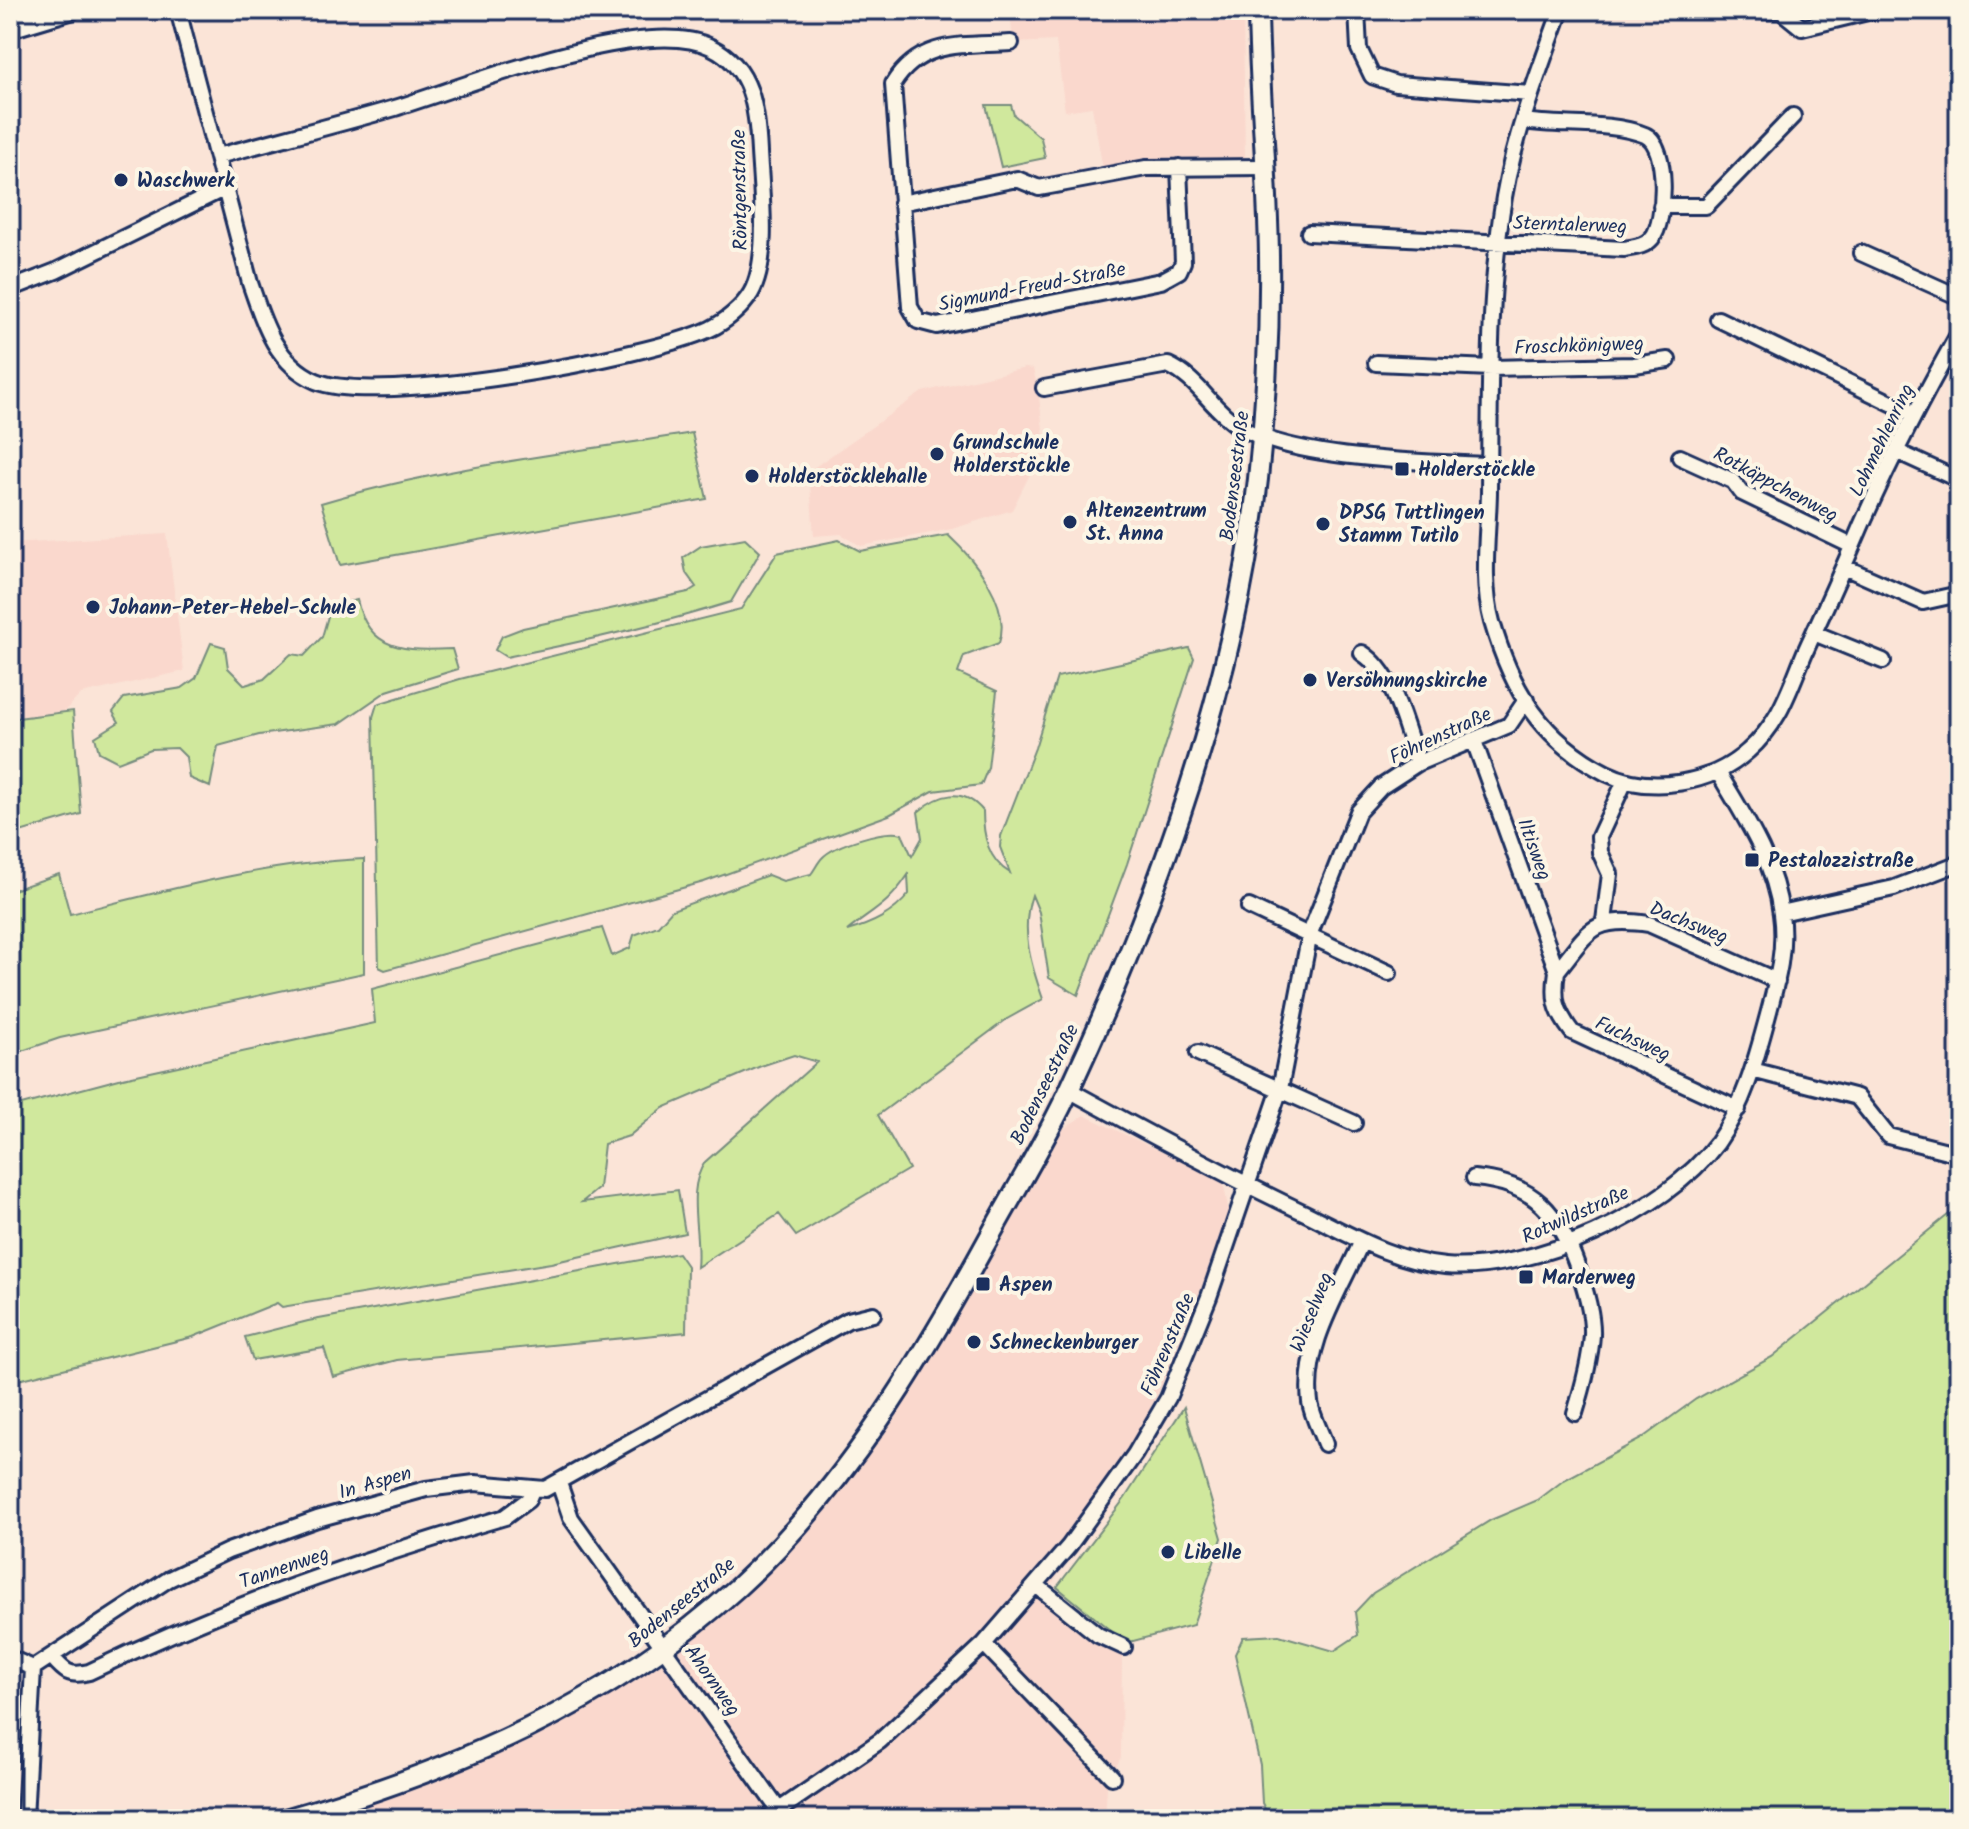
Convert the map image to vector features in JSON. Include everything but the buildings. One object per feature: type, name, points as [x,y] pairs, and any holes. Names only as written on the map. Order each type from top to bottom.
[{"type":"street","points":[[10,28],[70,10]]},
{"type":"street","name":"Röntgenstraße","points":[[178,10],[250,283],[277,349],[299,371],[332,386],[387,387],[510,376],[604,360],[694,336],[715,327],[746,300],[760,268],[761,190],[752,94],[739,71],[723,55],[709,45],[679,38],[658,37],[584,50],[218,156]]},
{"type":"street","points":[[1357,10],[1359,49],[1372,76],[1396,84],[1531,94]]},
{"type":"street","name":"Lohmehlenring","points":[[1561,10],[1523,121],[1506,185],[1498,241],[1491,368],[1487,583],[1491,619],[1526,700],[1540,723],[1562,746],[1625,781],[1666,784],[1718,772],[1746,753],[1784,708],[1852,546],[1914,414],[1959,333]]},
{"type":"street","points":[[1722,10],[1781,11],[1802,28],[1876,10]]},
{"type":"street","name":"Bodenseestraße","points":[[285,1819],[421,1776],[499,1744],[621,1678],[738,1588],[804,1517],[850,1460],[949,1312],[1069,1090],[1126,957],[1196,761],[1247,551],[1261,435],[1268,334],[1265,167],[1257,13]]},
{"type":"street","name":"Sigmund-Freud-Straße","points":[[1011,43],[934,48],[905,65],[893,84],[910,307],[918,321],[937,326],[1174,276],[1183,262],[1179,167]]},
{"type":"street","points":[[1661,206],[1706,206],[1793,116]]},
{"type":"street","name":"Sterntalerweg","points":[[1498,241],[1641,246],[1658,230],[1663,170],[1658,148],[1649,136],[1627,130],[1523,121]]},
{"type":"street","points":[[901,203],[1017,179],[1039,188],[1146,168],[1265,167]]},
{"type":"street","points":[[10,289],[56,271],[90,251],[225,188]]},
{"type":"street","points":[[1309,233],[1498,241]]},
{"type":"street","points":[[1861,253],[1959,297]]},
{"type":"street","points":[[1718,319],[1914,414]]},
{"type":"street","name":"Froschkönigweg","points":[[1491,368],[1634,365],[1668,360]]},
{"type":"street","points":[[1376,363],[1491,368]]},
{"type":"street","points":[[1044,388],[1168,365],[1190,379],[1239,427],[1288,444],[1377,459],[1489,465]]},
{"type":"street","points":[[1898,452],[1959,480]]},
{"type":"street","name":"Rotkäppchenweg","points":[[1680,457],[1733,481],[1742,493],[1852,546]]},
{"type":"street","points":[[1844,567],[1923,602],[1959,594]]},
{"type":"street","points":[[1814,633],[1883,661]]},
{"type":"street","points":[[1362,653],[1377,662],[1398,707],[1418,763]]},
{"type":"street","name":"Föhrenstraße","points":[[766,1819],[783,1815],[880,1741],[984,1644],[1036,1585],[1135,1454],[1168,1398],[1209,1297],[1280,1089],[1310,933],[1358,812],[1381,787],[1418,763],[1509,725],[1526,700]]},
{"type":"street","name":"Iltisweg","points":[[1474,741],[1557,971]]},
{"type":"street","name":"Rotwildstraße","points":[[1069,1090],[1245,1186],[1361,1243],[1411,1260],[1474,1267],[1521,1260],[1569,1242],[1656,1199],[1690,1172],[1716,1144],[1738,1109],[1752,1070],[1783,953],[1781,913],[1765,857],[1718,772]]},
{"type":"street","points":[[1557,971],[1591,931],[1604,921],[1610,874],[1600,852],[1599,837],[1625,781]]},
{"type":"street","points":[[1781,913],[1894,888],[1959,863]]},
{"type":"street","points":[[1249,907],[1310,933],[1389,973]]},
{"type":"street","name":"Dachsweg","points":[[1604,921],[1649,924],[1777,981]]},
{"type":"street","name":"Fuchsweg","points":[[1557,971],[1553,1001],[1572,1032],[1738,1109]]},
{"type":"street","points":[[1198,1053],[1354,1123]]},
{"type":"street","points":[[1752,1070],[1857,1097],[1888,1136],[1959,1154]]},
{"type":"street","points":[[1474,1178],[1512,1186],[1542,1203],[1557,1219],[1569,1242],[1584,1286],[1592,1331],[1588,1371],[1575,1413]]},
{"type":"street","name":"Wieselweg","points":[[1325,1444],[1310,1405],[1308,1374],[1321,1329],[1361,1243]]},
{"type":"street","name":"In Aspen","points":[[33,1668],[169,1579],[228,1551],[317,1519],[426,1489],[475,1483],[532,1490],[559,1483],[848,1320],[873,1314]]},
{"type":"street","name":"Ahornweg","points":[[559,1483],[571,1518],[783,1815]]},
{"type":"street","name":"Tannenweg","points":[[52,1657],[65,1672],[74,1676],[89,1672],[179,1628],[279,1588],[505,1517],[528,1500],[532,1490]]},
{"type":"street","points":[[1036,1585],[1098,1635],[1124,1647]]},
{"type":"street","points":[[984,1644],[1112,1777]]},
{"type":"street","points":[[10,1658],[33,1668],[25,1819]]},
{"type":"shaded area","points":[[1010,10],[1243,10],[1245,160],[1150,165],[1104,175],[1092,107],[1065,111],[1056,41],[1013,43]]},
{"type":"shaded area","name":"Grundschule Holderstöckle","points":[[1025,368],[1033,369],[1045,444],[1012,510],[952,529],[861,546],[841,534],[814,536],[809,471],[922,392]]},
{"type":"shaded area","name":"Johann-Peter-Hebel-Schule","points":[[167,534],[184,671],[81,694],[64,712],[10,719],[10,543]]},
{"type":"shaded area","points":[[1084,1115],[1223,1181],[1230,1218],[1159,1391],[1109,1497],[1046,1593],[1122,1653],[1121,1757],[1107,1786],[1105,1819],[302,1819],[380,1797],[643,1668],[865,1452],[1047,1140]]},
{"type":"green space","points":[[986,105],[1011,105],[1014,115],[1041,138],[1045,158],[1001,167]]},
{"type":"green space","points":[[692,433],[707,499],[340,565],[321,503],[458,470]]},
{"type":"green space","points":[[948,535],[988,584],[996,599],[1002,628],[999,643],[964,656],[958,673],[997,691],[988,768],[981,785],[933,791],[889,815],[704,882],[385,970],[379,967],[373,717],[377,704],[460,679],[741,609],[777,553],[839,540],[860,551]]},
{"type":"green space","points":[[745,538],[760,552],[731,602],[647,626],[506,657],[495,650],[502,636],[523,628],[688,592],[696,587],[686,573],[683,558],[701,546]]},
{"type":"green space","points":[[357,600],[370,630],[380,639],[392,645],[419,650],[452,649],[458,669],[387,691],[339,724],[259,735],[218,746],[210,787],[189,778],[186,757],[177,748],[151,749],[118,762],[99,752],[95,737],[119,722],[113,712],[124,698],[182,688],[196,678],[211,643],[225,647],[228,668],[245,685],[264,679],[291,654],[304,656],[322,637],[331,606]]},
{"type":"green space","points":[[1189,648],[1194,658],[1127,864],[1078,995],[1049,978],[1039,912],[1032,895],[1027,934],[1043,999],[1007,1019],[878,1115],[909,1169],[796,1236],[779,1214],[697,1267],[695,1199],[699,1173],[705,1162],[817,1062],[794,1055],[663,1108],[629,1136],[604,1144],[599,1188],[582,1202],[678,1190],[685,1233],[551,1263],[282,1307],[277,1303],[193,1337],[10,1382],[10,1108],[123,1078],[375,1023],[372,989],[602,928],[612,956],[630,948],[634,935],[658,926],[672,910],[768,875],[783,881],[811,874],[828,853],[860,839],[902,834],[912,856],[922,838],[918,812],[935,800],[951,795],[968,798],[983,811],[988,846],[996,861],[1010,873],[1000,847],[1001,836],[1035,748],[1057,677]],"holes":[[[908,875],[909,894],[881,917],[847,931],[887,900]]]},
{"type":"green space","points":[[73,711],[81,814],[10,835],[10,719]]},
{"type":"green space","points":[[364,859],[364,973],[60,1038],[10,1055],[10,891],[59,874],[70,914],[253,872]]},
{"type":"green space","points":[[1959,1206],[1959,1819],[1270,1819],[1262,1803],[1260,1765],[1235,1654],[1243,1637],[1279,1635],[1334,1651],[1358,1635],[1355,1612],[1373,1593],[1491,1520],[1538,1500],[1564,1480],[1641,1439],[1696,1399],[1772,1357]]},
{"type":"green space","points":[[678,1253],[687,1266],[686,1332],[397,1360],[333,1377],[324,1348],[253,1360],[245,1337],[308,1321]]},
{"type":"green space","points":[[1184,1407],[1222,1538],[1193,1625],[1126,1643],[1057,1587],[1125,1498]]},
{"type":"place","name":"Waschwerk","points":[[121,180]]},
{"type":"place","name":"Grundschule Holderstöckle","points":[[937,454]]},
{"type":"place","name":"Holderstöckle","points":[[1402,469]]},
{"type":"place","name":"Holderstöcklehalle","points":[[752,476]]},
{"type":"place","name":"Altenzentrum St. Anna","points":[[1070,522]]},
{"type":"place","name":"DPSG Tuttlingen Stamm Tutilo","points":[[1323,524]]},
{"type":"place","name":"Johann-Peter-Hebel-Schule","points":[[93,607]]},
{"type":"place","name":"Versöhnungskirche","points":[[1310,680]]},
{"type":"place","name":"Pestalozzistraße","points":[[1752,860]]},
{"type":"place","name":"Marderweg","points":[[1526,1277]]},
{"type":"place","name":"Aspen","points":[[983,1284]]},
{"type":"place","name":"Schneckenburger","points":[[974,1342]]},
{"type":"place","name":"Libelle","points":[[1168,1552]]}]
